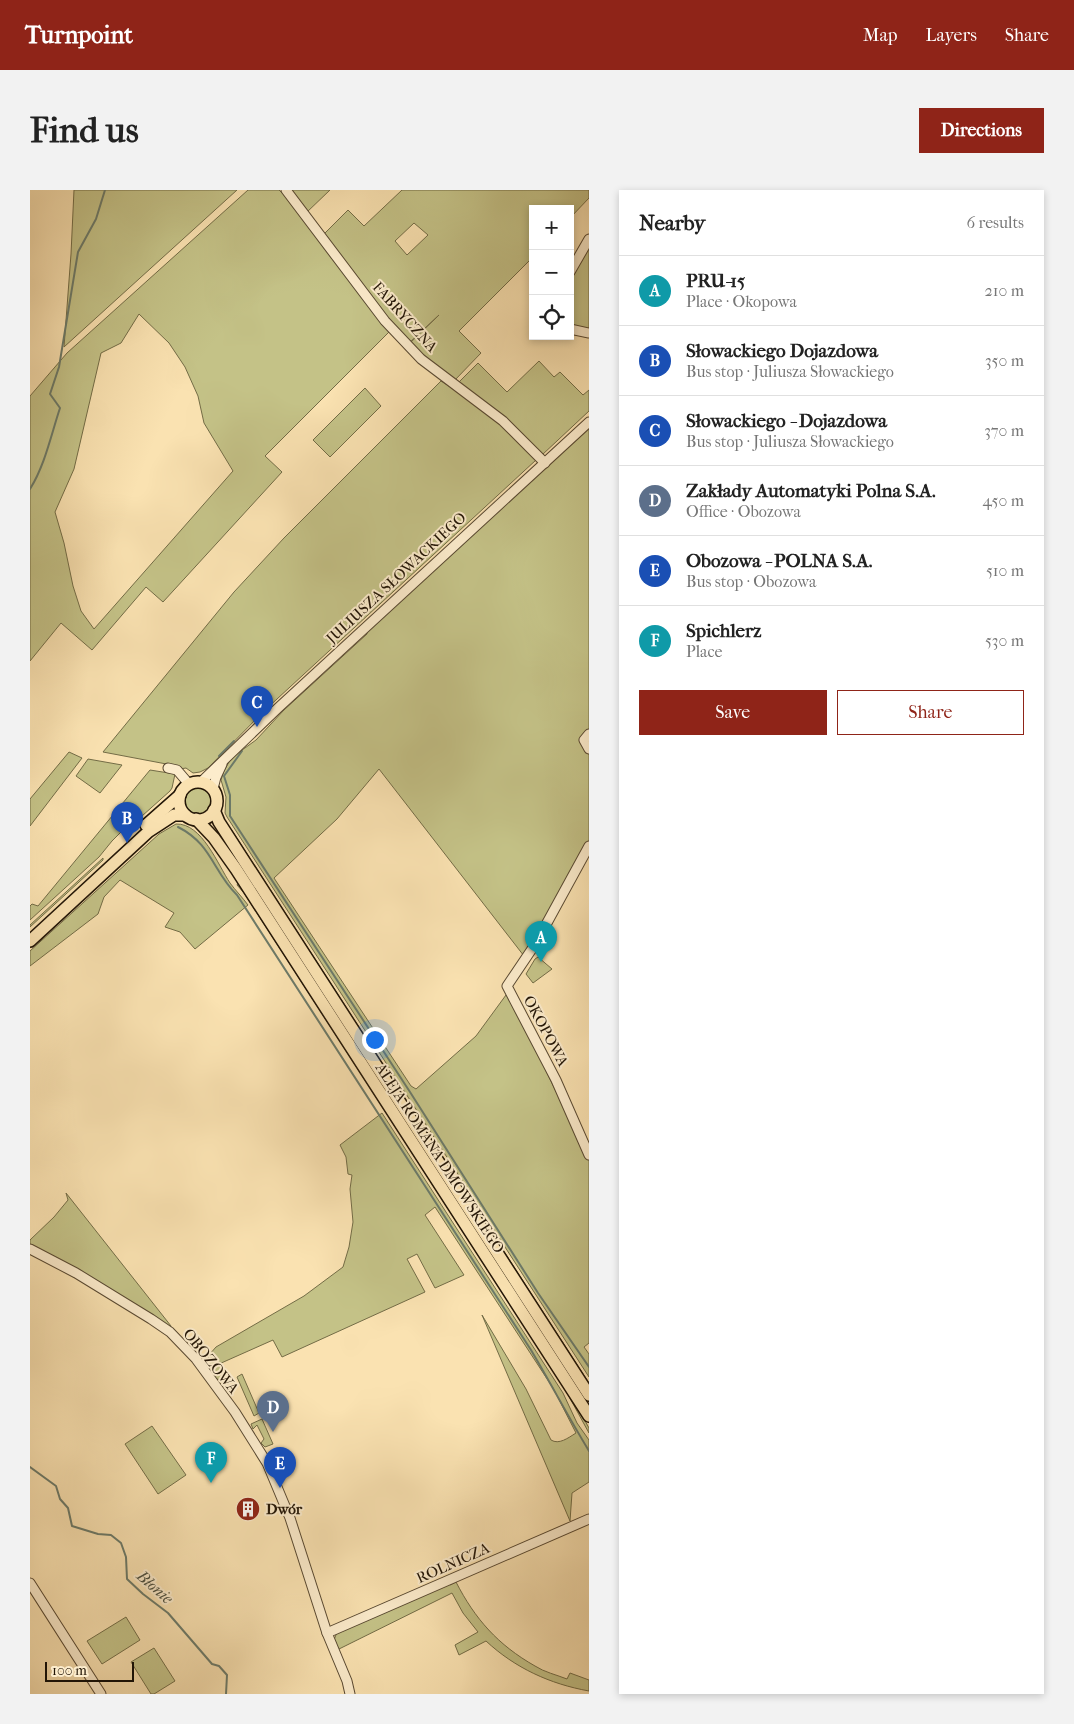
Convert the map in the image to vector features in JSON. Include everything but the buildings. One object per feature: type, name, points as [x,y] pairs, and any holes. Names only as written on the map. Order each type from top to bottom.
[{"type":"main road","points":[[30,932],[180,795],[185,787],[195,783],[213,789],[216,799],[214,810],[206,817],[174,816],[148,832],[30,941]]},
{"type":"main road","points":[[180,795],[180,806],[191,817]]},
{"type":"main road","name":"ALEJA ROMANA DMOWSKIEGO","points":[[214,810],[219,822],[589,1395]]},
{"type":"main road","name":"ALEJA ROMANA DMOWSKIEGO","points":[[191,817],[214,838],[241,878],[589,1416]]},
{"type":"street","name":"FABRYCZNA","points":[[286,190],[385,320],[421,359],[503,421],[545,463]]},
{"type":"street","points":[[574,265],[589,240]]},
{"type":"street","points":[[574,330],[589,333]]},
{"type":"street","name":"JULIUSZA SŁOWACKIEGO","points":[[195,783],[225,758],[589,422]]},
{"type":"street","points":[[589,734],[584,740],[589,749]]},
{"type":"street","name":"JULIUSZA SŁOWACKIEGO","points":[[213,789],[216,777],[225,758]]},
{"type":"street","points":[[168,768],[177,770],[195,783]]},
{"type":"street","name":"OKOPOWA","points":[[589,846],[536,943],[507,986],[556,1080],[589,1154]]},
{"type":"street","name":"OBOZOWA","points":[[30,1250],[76,1273],[170,1332],[196,1359],[235,1412],[267,1463],[290,1518],[327,1633],[347,1681],[350,1694]]},
{"type":"street","name":"ROLNICZA","points":[[327,1633],[589,1519]]},
{"type":"street","points":[[31,1586],[101,1694]]},
{"type":"shaded area","points":[[74,190],[237,190],[64,347]]},
{"type":"shaded area","points":[[248,190],[279,190],[285,196],[380,317],[389,332],[265,456],[282,472],[163,602],[146,587],[92,650],[61,623],[30,661],[30,396],[67,353]],"holes":[[[139,314],[169,343],[185,367],[198,396],[204,423],[233,471],[94,629],[81,611],[55,512],[74,469],[101,353],[121,343]]]},
{"type":"shaded area","points":[[289,190],[330,190],[306,213]]},
{"type":"shaded area","points":[[402,190],[589,190],[589,198],[574,214],[574,205],[529,205],[529,261],[459,331],[481,353],[454,381],[409,344],[439,315],[409,343],[323,235],[348,210],[364,226]],"holes":[[[414,223],[428,235],[407,255],[395,241]]]},
{"type":"shaded area","points":[[589,244],[589,330],[574,328],[574,269]]},
{"type":"shaded area","points":[[539,361],[554,377],[560,372],[583,395],[589,390],[589,411],[542,455],[458,383],[478,363],[507,392]]},
{"type":"shaded area","points":[[441,381],[492,417],[515,437],[536,460],[264,711],[208,768],[193,773],[186,768],[180,769],[177,766],[103,752],[234,592],[284,538]]},
{"type":"shaded area","points":[[365,388],[381,406],[330,457],[313,440]]},
{"type":"shaded area","points":[[589,428],[589,852],[524,956],[379,769],[337,819],[274,878],[411,1086],[416,1089],[476,1036],[506,995],[511,998],[589,1160],[589,1343],[584,1347],[589,1354],[589,1377],[227,817],[225,813],[226,797],[221,780],[229,762],[238,753],[256,740],[284,710],[367,632]]},
{"type":"shaded area","points":[[69,752],[82,758],[30,826],[30,799]]},
{"type":"shaded area","points":[[88,759],[122,765],[100,793],[76,776]]},
{"type":"shaded area","points":[[150,770],[175,774],[170,791],[142,816],[126,827],[99,857],[30,920],[30,906],[32,904],[38,906]]},
{"type":"shaded area","points":[[198,787],[208,791],[212,801],[208,811],[198,815],[188,811],[184,801],[188,791]]},
{"type":"shaded area","points":[[176,824],[194,830],[201,837],[230,883],[248,905],[195,949],[180,932],[165,927],[174,913],[120,880],[104,897],[98,914],[30,966],[30,951],[159,834]]},
{"type":"shaded area","points":[[228,828],[231,829],[589,1383],[589,1389]]},
{"type":"shaded area","points":[[103,858],[103,860],[30,927],[30,925]]},
{"type":"shaded area","points":[[238,883],[245,891],[566,1387],[589,1428],[589,1433],[566,1391],[244,893],[237,885]]},
{"type":"shaded area","points":[[538,957],[552,969],[533,983],[526,974]]},
{"type":"shaded area","points":[[382,1113],[563,1393],[577,1423],[589,1440],[589,1482],[572,1493],[570,1521],[482,1315],[526,1389],[551,1440],[557,1442],[567,1439],[576,1433],[553,1388],[435,1207],[425,1215],[464,1275],[435,1288],[417,1254],[407,1259],[425,1292],[282,1357],[273,1340],[219,1364],[224,1375],[219,1380],[213,1376],[206,1365],[209,1355],[216,1347],[304,1296],[343,1267],[349,1247],[353,1222],[350,1189],[352,1175],[348,1174],[346,1157],[340,1145]]},
{"type":"shaded area","points":[[66,1193],[171,1326],[170,1328],[79,1271],[30,1245],[30,1240],[54,1217],[68,1200]]},
{"type":"shaded area","points":[[242,1374],[259,1413],[254,1416],[237,1377]]},
{"type":"shaded area","points":[[262,1419],[273,1444],[265,1447],[261,1443],[264,1439],[257,1425],[253,1429],[251,1424]]},
{"type":"shaded area","points":[[152,1426],[186,1475],[158,1494],[125,1444]]},
{"type":"shaded area","points":[[456,1582],[471,1608],[499,1640],[522,1658],[546,1672],[567,1679],[570,1673],[589,1680],[589,1691],[561,1684],[534,1674],[497,1651],[486,1641],[459,1655],[455,1645],[478,1632],[463,1613],[452,1593],[337,1650],[334,1640],[337,1632],[448,1583],[450,1585]]},
{"type":"shaded area","points":[[126,1617],[140,1640],[102,1664],[87,1641]]},
{"type":"shaded area","points":[[154,1648],[175,1681],[151,1694],[131,1662]]},
{"type":"waterway","points":[[30,489],[44,460],[60,408],[50,394],[59,367],[78,252],[96,219],[105,190]]},
{"type":"waterway","points":[[219,756],[234,741]]},
{"type":"waterway","points":[[242,751],[224,776],[230,795],[230,816],[410,1092],[538,1293],[589,1367]]},
{"type":"waterway","points":[[178,827],[189,834],[205,850],[222,877],[237,895],[531,1350],[589,1451]]},
{"type":"waterway","name":"Błonie","points":[[30,1467],[56,1486],[60,1499],[68,1508],[72,1526],[98,1534],[111,1535],[121,1543],[126,1557],[127,1579],[168,1613],[212,1664],[219,1666],[227,1675],[226,1694]]},
{"type":"place","name":"Słowackiego - Dojazdowa","points":[[257,727]]},
{"type":"place","name":"Słowackiego Dojazdowa","points":[[127,843]]},
{"type":"place","name":"PRU-15","points":[[541,962]]},
{"type":"place","name":"Zakłady Automatyki Polna S.A.","points":[[273,1432]]},
{"type":"place","name":"Spichlerz","points":[[211,1483]]},
{"type":"place","name":"Obozowa - POLNA S.A.","points":[[280,1488]]},
{"type":"place","name":"Dwór","points":[[248,1509]]}]
